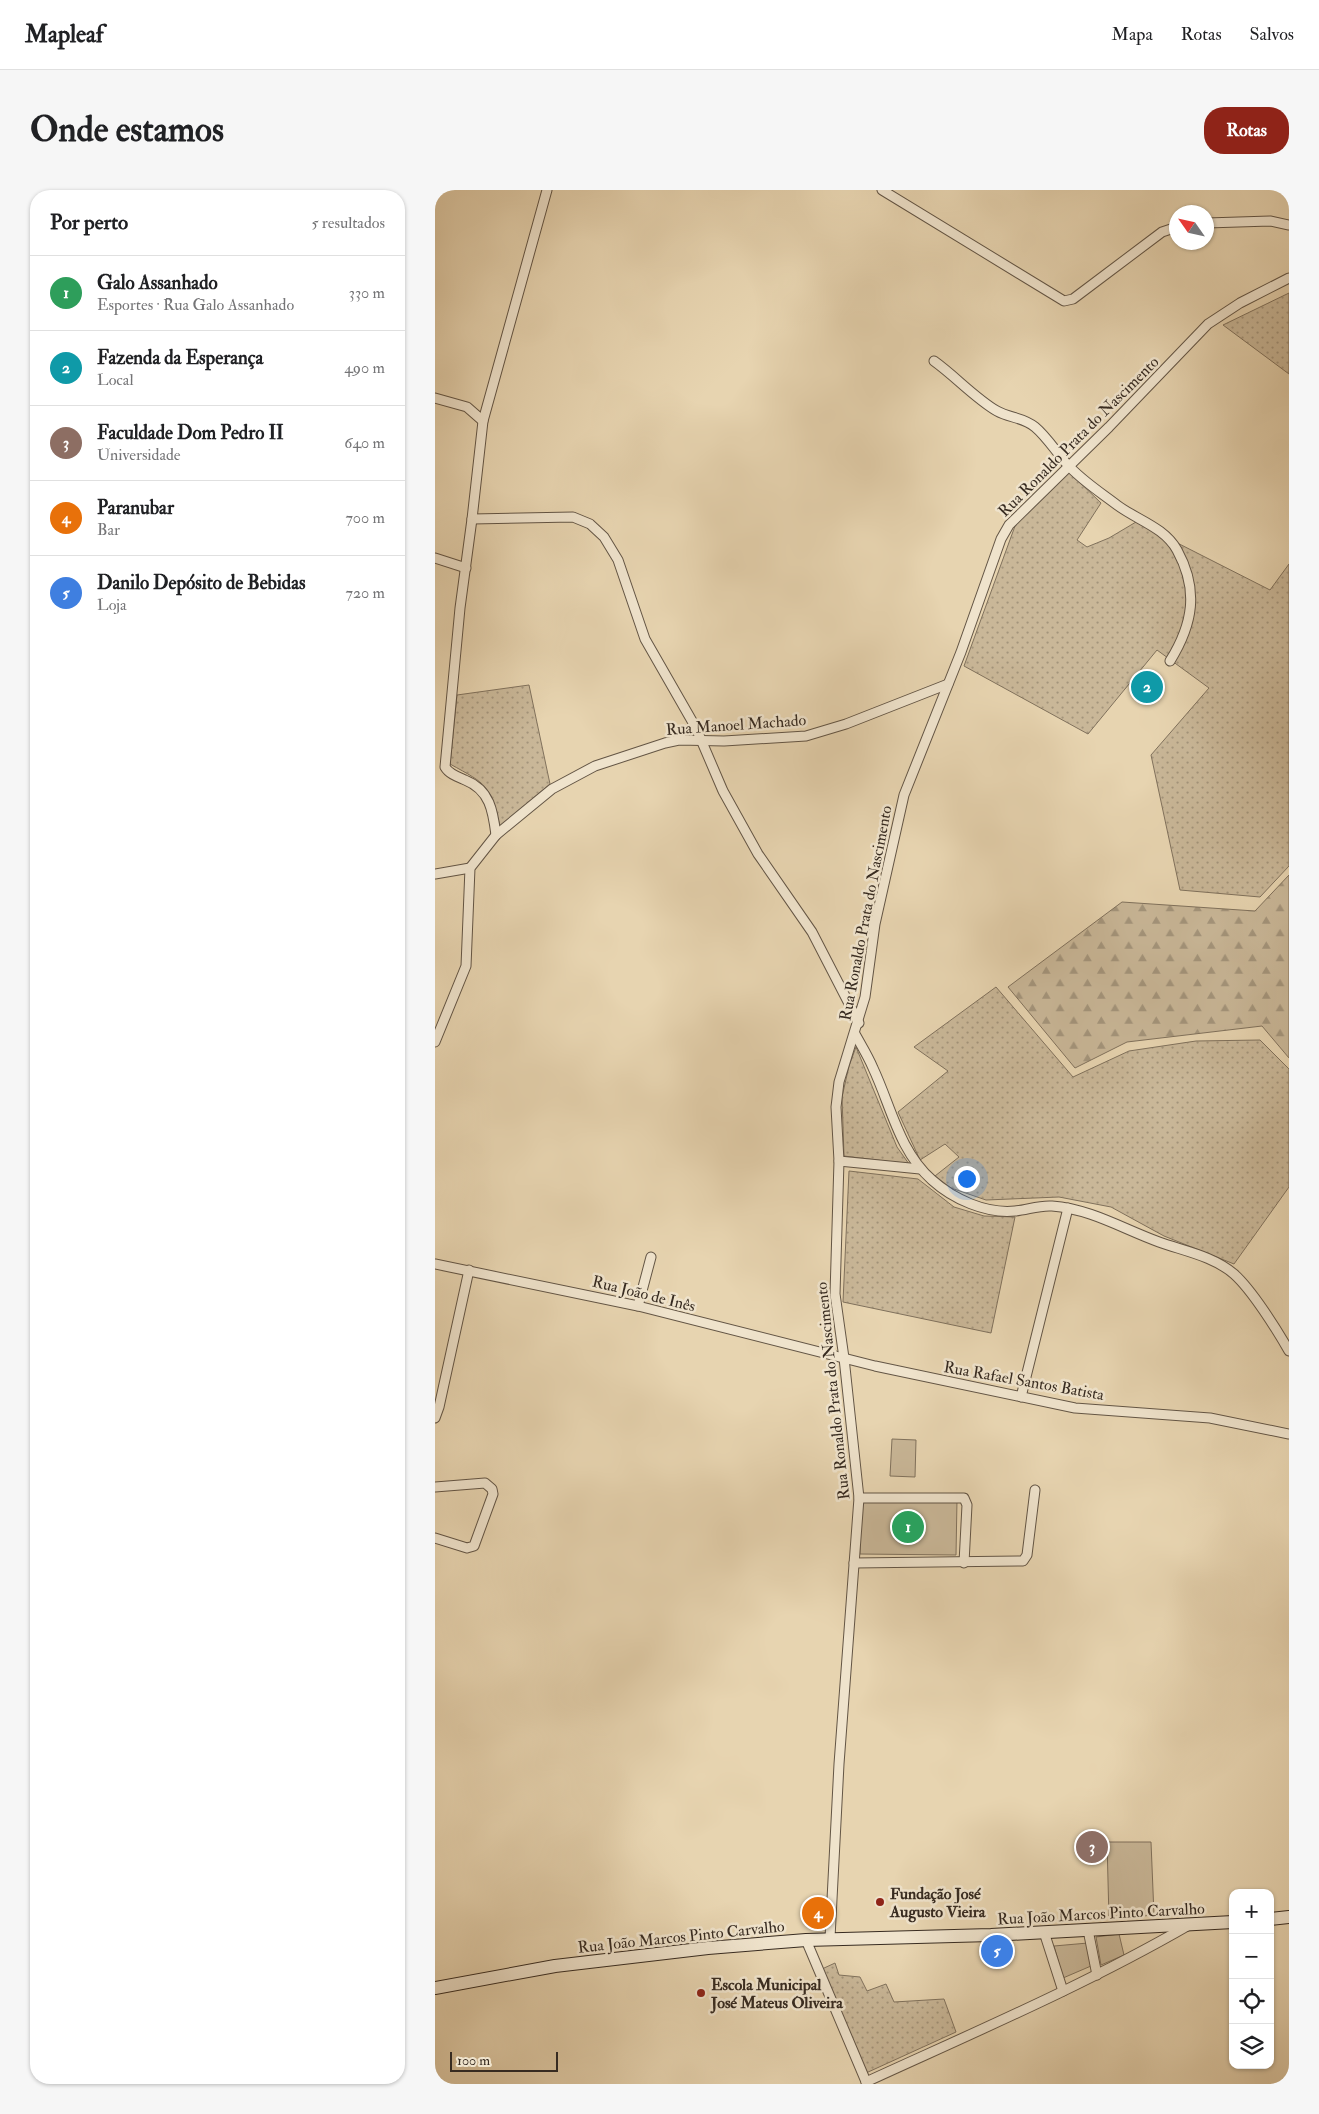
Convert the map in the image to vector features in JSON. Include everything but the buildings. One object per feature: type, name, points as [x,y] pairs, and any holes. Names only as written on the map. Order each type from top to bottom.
[{"type":"main road","points":[[1274,1918],[1289,1917]]},
{"type":"main road","name":"Rua João Marcos Pinto Carvalho","points":[[435,1988],[555,1966],[708,1948],[830,1938],[1044,1932],[1229,1922]]},
{"type":"street","points":[[496,835],[493,816],[484,791],[477,785],[451,773],[445,767],[483,421],[547,190]]},
{"type":"street","points":[[882,190],[1065,301],[1073,299],[1162,232],[1169,230]]},
{"type":"street","points":[[1214,223],[1270,221],[1289,225]]},
{"type":"street","name":"Rua Ronaldo Prata do Nascimento","points":[[830,1938],[839,1764],[859,1498],[835,1294],[839,1161],[836,1107],[839,1082],[859,1023],[865,997],[875,924],[904,795],[1009,525],[1068,465],[1116,420],[1208,324],[1240,303],[1289,278]]},
{"type":"street","points":[[934,361],[998,412],[1030,423],[1042,434],[1068,465],[1125,512],[1163,534],[1177,551],[1189,585],[1191,614],[1185,635],[1170,661]]},
{"type":"street","points":[[435,398],[467,407],[483,421]]},
{"type":"street","points":[[473,519],[559,516],[581,519],[599,532],[618,560],[645,639],[687,711],[723,792],[748,839],[812,932],[859,1023]]},
{"type":"street","points":[[435,558],[466,568]]},
{"type":"street","name":"Rua Manoel Machado","points":[[470,868],[496,835],[552,789],[595,766],[672,741],[806,736],[846,724],[948,684]]},
{"type":"street","points":[[435,874],[470,868],[466,966],[435,1042]]},
{"type":"street","points":[[855,1034],[873,1068],[900,1134],[920,1169],[951,1194],[986,1208],[1015,1211],[1049,1206],[1068,1208],[1099,1216],[1135,1233],[1221,1265],[1243,1283],[1289,1351]]},
{"type":"street","points":[[839,1161],[920,1169]]},
{"type":"street","points":[[1021,1397],[1068,1208]]},
{"type":"street","points":[[638,1306],[651,1257]]},
{"type":"street","name":"Rua João de Inês","points":[[435,1264],[638,1306],[844,1358]]},
{"type":"street","points":[[435,1418],[469,1270]]},
{"type":"street","name":"Rua Rafael Santos Batista","points":[[844,1358],[918,1376],[1075,1408],[1210,1418],[1289,1434]]},
{"type":"street","points":[[435,1487],[485,1483],[492,1489],[492,1503],[476,1543],[471,1547],[435,1538]]},
{"type":"street","points":[[854,1563],[1023,1562],[1027,1555],[1035,1490]]},
{"type":"street","points":[[859,1498],[962,1497],[966,1500],[967,1505],[964,1563]]},
{"type":"street","points":[[806,1940],[867,2083],[1097,1976],[1189,1925]]},
{"type":"street","points":[[1088,1930],[1097,1976]]},
{"type":"street","points":[[1044,1932],[1063,1991]]},
{"type":"green space","points":[[1289,293],[1289,374],[1223,325]]},
{"type":"green space","points":[[1068,471],[1101,503],[1077,540],[1087,547],[1109,538],[1136,522],[1270,590],[1289,564],[1289,866],[1260,897],[1180,890],[1151,755],[1209,688],[1157,650],[1088,734],[964,666],[1015,526]]},
{"type":"green space","points":[[529,685],[550,784],[500,826],[493,802],[485,787],[450,764],[457,695]]},
{"type":"green space","points":[[1289,875],[1289,1058],[1262,1026],[1127,1042],[1075,1068],[1008,987],[1122,902],[1255,911]]},
{"type":"green space","points":[[996,987],[1073,1077],[1129,1051],[1196,1041],[1260,1040],[1289,1069],[1289,1187],[1234,1264],[1164,1236],[1111,1207],[1059,1197],[986,1200],[951,1188],[935,1176],[959,1157],[945,1144],[920,1160],[898,1112],[948,1071],[914,1047]]},
{"type":"green space","points":[[856,1047],[897,1147],[909,1164],[844,1156],[842,1097],[849,1066]]},
{"type":"green space","points":[[849,1171],[918,1179],[954,1207],[984,1216],[1015,1217],[991,1333],[843,1302]]},
{"type":"green space","points":[[892,1439],[916,1440],[915,1477],[890,1476]]},
{"type":"green space","points":[[860,1499],[957,1500],[956,1555],[860,1554]]},
{"type":"green space","points":[[1107,1842],[1151,1842],[1154,1915],[1109,1919]]},
{"type":"green space","points":[[1119,1934],[1124,1955],[1101,1965],[1096,1937]]},
{"type":"green space","points":[[1088,1943],[1091,1966],[1063,1978],[1054,1946]]},
{"type":"green space","points":[[835,1963],[839,1975],[860,1977],[867,1991],[886,1984],[894,2002],[944,1999],[956,2032],[866,2073],[822,1969]]},
{"type":"place","name":"Fazenda da Esperança","points":[[1147,687]]},
{"type":"place","name":"Galo Assanhado","points":[[908,1527]]},
{"type":"place","name":"Faculdade Dom Pedro II","points":[[1092,1847]]},
{"type":"place","name":"Fundação José Augusto Vieira","points":[[880,1902]]},
{"type":"place","name":"Paranubar","points":[[818,1913]]},
{"type":"place","name":"Danilo Depósito de Bebidas","points":[[997,1951]]},
{"type":"place","name":"Escola Municipal José Mateus Oliveira","points":[[701,1993]]}]
